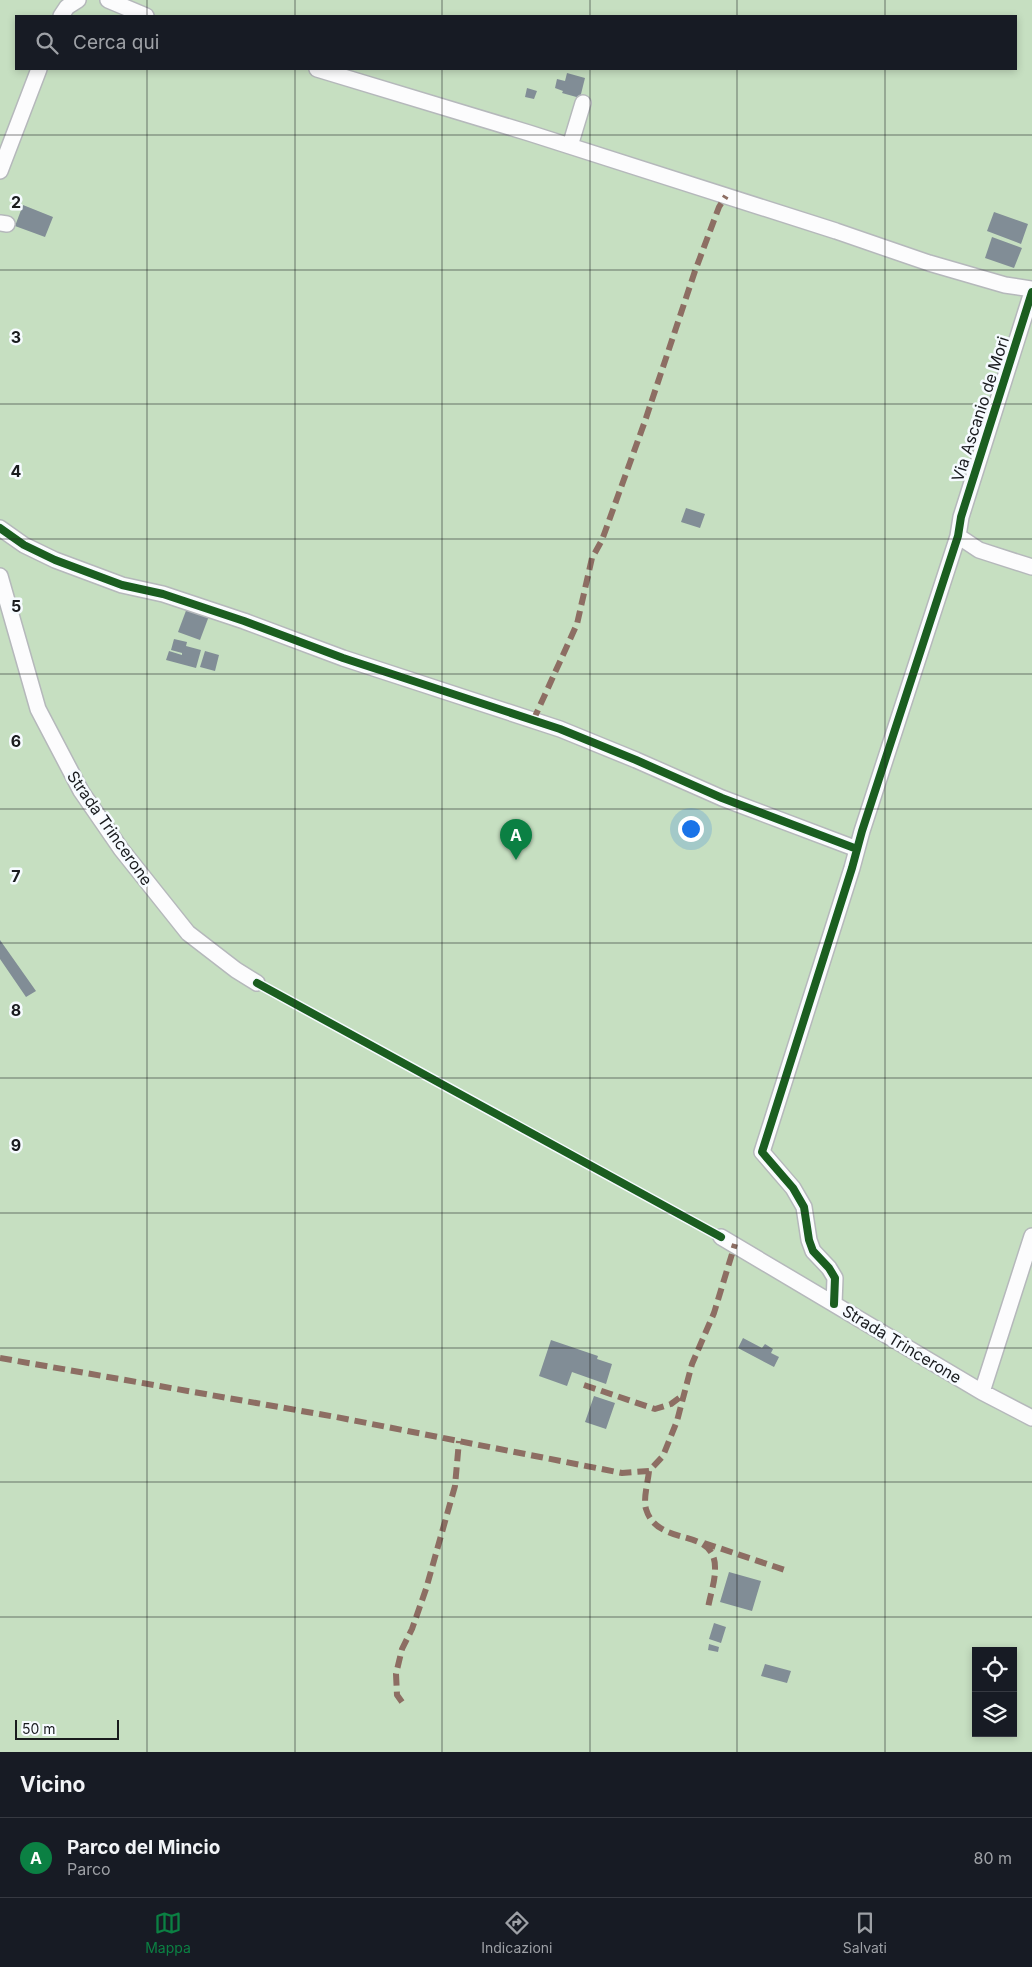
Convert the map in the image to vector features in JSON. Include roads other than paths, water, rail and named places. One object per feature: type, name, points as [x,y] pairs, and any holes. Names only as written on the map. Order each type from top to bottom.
[{"type":"street","points":[[61,15],[67,7],[78,0]]},
{"type":"street","points":[[108,0],[144,15]]},
{"type":"street","points":[[0,171],[39,70]]},
{"type":"street","points":[[320,70],[570,146],[827,228],[929,263],[1032,291]]},
{"type":"street","points":[[570,146],[583,104]]},
{"type":"street","name":"Via Ascanio de Mori","points":[[834,1304],[834,1278],[829,1268],[813,1251],[809,1240],[804,1207],[793,1188],[762,1152],[857,848],[958,536],[961,518],[1032,291]]},
{"type":"street","points":[[0,528],[24,546],[55,560],[122,585],[163,594],[244,620],[343,658],[560,729],[722,798],[857,848]]},
{"type":"street","points":[[958,536],[978,550],[1032,567]]},
{"type":"street","name":"Strada Trincerone","points":[[0,576],[38,709],[81,791],[121,849],[188,933],[236,970],[257,983]]},
{"type":"street","points":[[982,1392],[1032,1236]]},
{"type":"street","name":"Strada Trincerone","points":[[721,1237],[982,1392],[1032,1418]]},
{"type":"place","name":"Parco del Mincio","points":[[516,860]]}]
